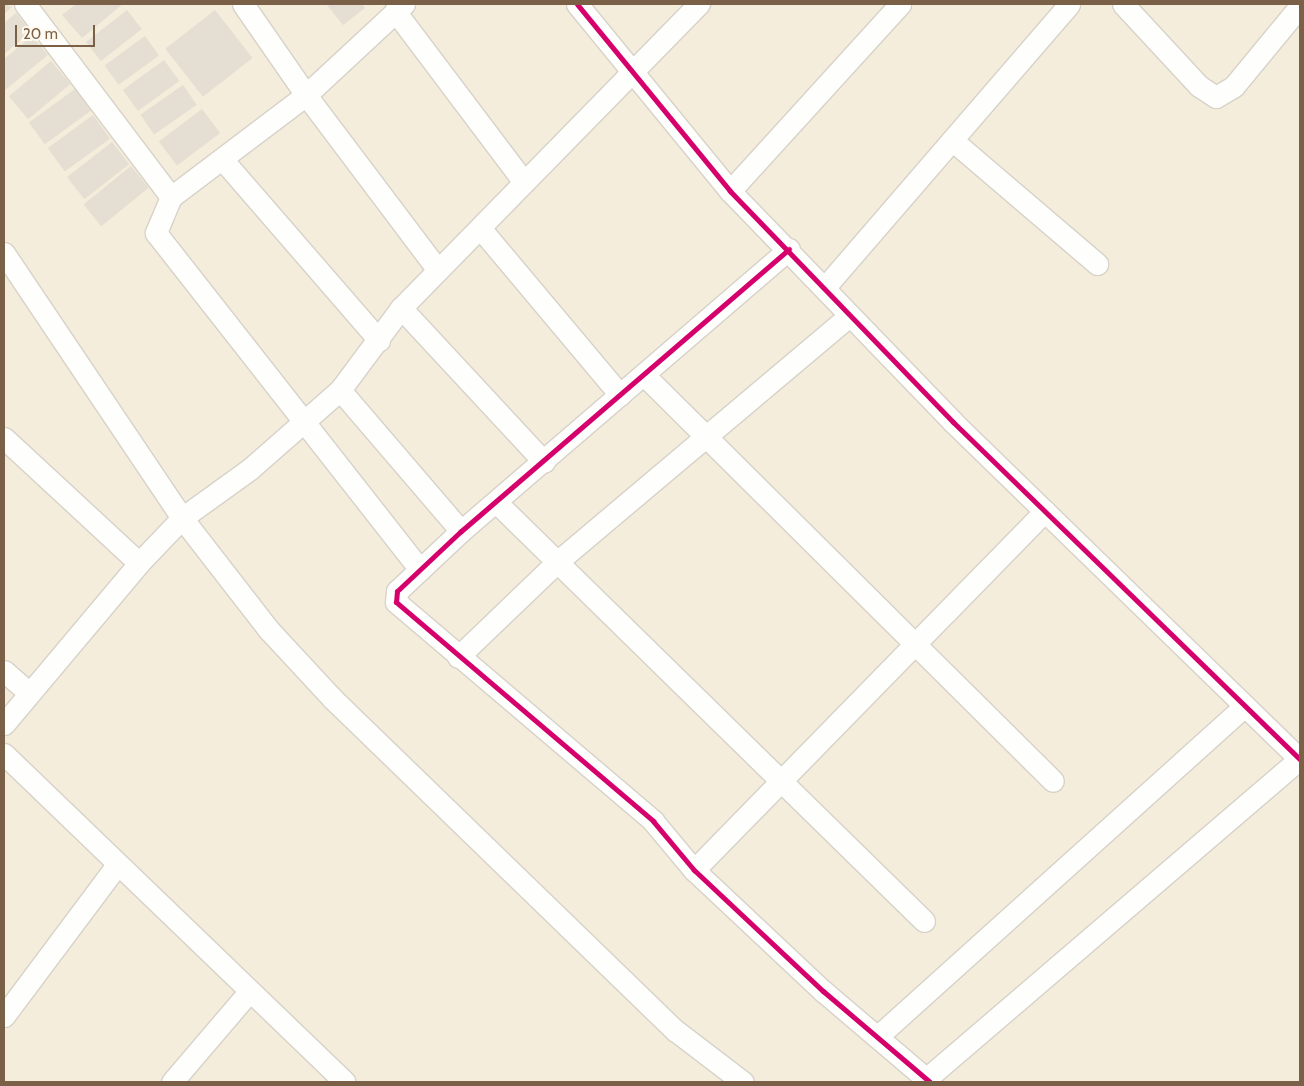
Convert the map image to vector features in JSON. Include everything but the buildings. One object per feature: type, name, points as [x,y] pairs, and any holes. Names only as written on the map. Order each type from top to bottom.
[{"type":"street","points":[[24,4],[171,197]]},
{"type":"street","points":[[243,4],[306,95],[438,270]]},
{"type":"street","points":[[577,4],[632,74],[730,191],[789,249],[826,286],[850,315],[1045,511],[1300,758],[928,1080],[877,1037],[694,870],[653,821],[458,657],[396,602],[397,591],[461,531],[544,462],[789,249]]},
{"type":"street","points":[[4,724],[139,563],[182,518],[250,469],[340,390],[401,308],[699,4]]},
{"type":"street","points":[[730,191],[900,4]]},
{"type":"street","points":[[826,286],[1069,4]]},
{"type":"street","points":[[1123,4],[1199,86],[1216,97],[1234,86],[1300,6]]},
{"type":"street","points":[[420,570],[156,233],[171,197],[306,95],[400,8],[524,182]]},
{"type":"street","points":[[952,140],[1097,264]]},
{"type":"street","points":[[222,159],[379,340]]},
{"type":"street","points":[[480,228],[620,395]]},
{"type":"street","points":[[4,252],[182,518],[269,630],[333,698],[676,1031],[743,1082]]},
{"type":"street","points":[[401,308],[544,462]]},
{"type":"street","points":[[458,657],[557,562],[850,315]]},
{"type":"street","points":[[644,375],[913,646],[1053,781]]},
{"type":"street","points":[[340,390],[461,531]]},
{"type":"street","points":[[4,438],[139,563]]},
{"type":"street","points":[[496,502],[924,921]]},
{"type":"street","points":[[694,870],[1045,511]]},
{"type":"street","points":[[4,671],[29,693]]},
{"type":"street","points":[[877,1037],[1245,706]]},
{"type":"street","points":[[4,754],[249,992],[345,1082]]},
{"type":"street","points":[[4,1016],[117,865]]},
{"type":"street","points":[[172,1082],[249,992]]},
{"type":"shaded area","points":[[4,4],[1300,4],[1300,1082],[4,1082]]},
{"type":"cycle path","points":[[577,4],[730,191],[953,422],[1300,759]]},
{"type":"cycle path","points":[[789,249],[461,531],[397,591],[396,602],[653,821],[694,870],[823,991],[930,1082]]}]
